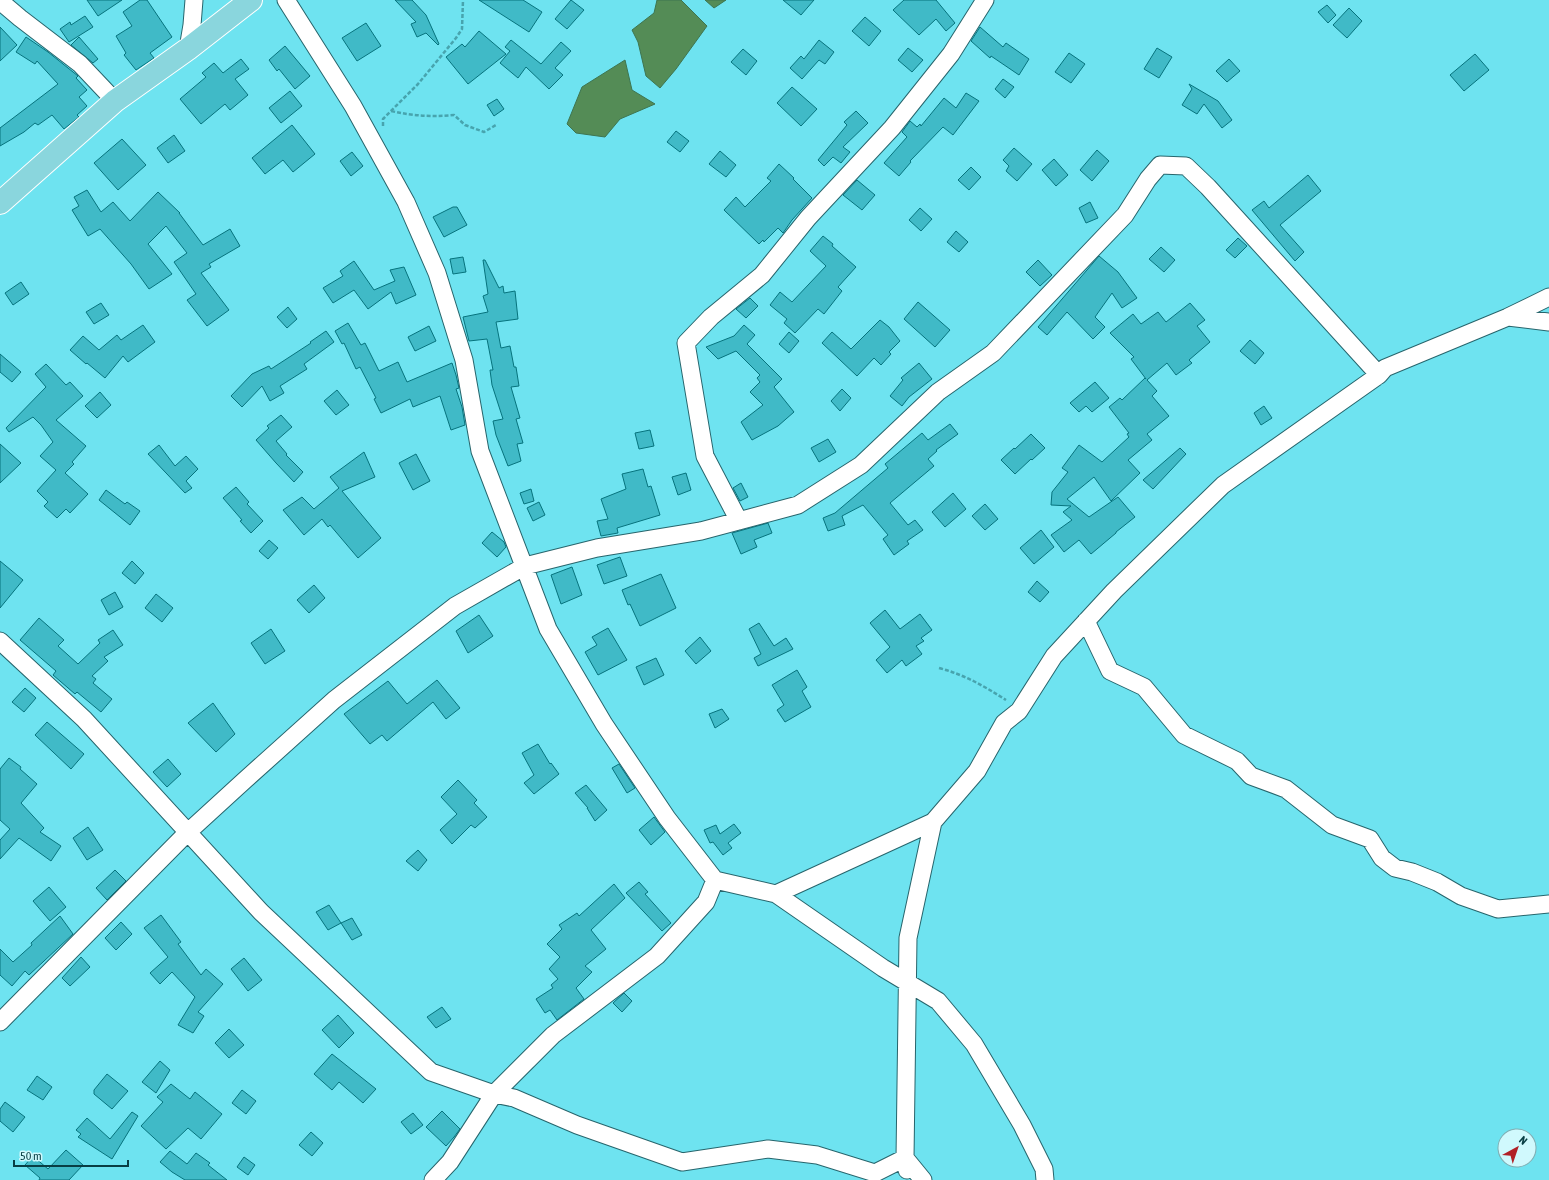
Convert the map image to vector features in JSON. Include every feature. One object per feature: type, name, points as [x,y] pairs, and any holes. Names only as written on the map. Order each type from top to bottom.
[{"type":"main road","points":[[0,202],[115,101],[188,49],[251,0]]},
{"type":"street","points":[[188,49],[194,0]]},
{"type":"street","points":[[286,0],[356,113],[406,202],[434,266],[464,360],[480,451],[548,629],[604,724],[667,818],[715,880],[776,894],[883,968],[938,1000],[974,1044],[1022,1125],[1044,1170],[1045,1180]]},
{"type":"street","points":[[739,521],[705,456],[686,343],[711,317],[762,275],[808,218],[892,128],[950,54],[985,0]]},
{"type":"street","points":[[0,1],[80,64],[115,101]]},
{"type":"street","points":[[0,1022],[187,833],[340,696],[455,606],[525,566],[597,548],[701,532],[798,505],[861,465],[938,392],[993,353],[1125,215],[1148,180],[1160,165],[1186,166],[1208,187],[1379,375]]},
{"type":"street","points":[[776,894],[933,822],[977,771],[1004,722],[1019,711],[1054,656],[1114,591],[1224,485],[1379,375],[1385,368],[1508,317],[1549,297]]},
{"type":"street","points":[[1508,317],[1549,322]]},
{"type":"street","points":[[1086,621],[1110,671],[1144,687],[1184,735],[1237,761],[1252,776],[1286,789],[1332,825],[1370,839],[1382,858],[1395,868],[1412,872],[1437,882],[1461,896],[1498,909],[1549,904]]},
{"type":"street","points":[[0,642],[84,719],[261,912],[431,1072],[494,1094],[514,1098],[577,1125],[682,1162],[768,1149],[817,1155],[875,1173],[905,1158]]},
{"type":"street","points":[[909,1180],[905,1158],[908,938],[933,822]]},
{"type":"street","points":[[433,1180],[450,1162],[494,1094],[553,1036],[657,956],[706,902],[715,880]]},
{"type":"street","points":[[905,1158],[923,1180]]},
{"type":"path","points":[[383,133],[383,119],[418,84],[462,29],[463,0]]},
{"type":"path","points":[[391,111],[424,117],[432,115],[454,115],[465,125],[484,132],[496,125]]},
{"type":"path","points":[[939,668],[957,673],[977,682],[1007,701],[1019,711]]},
{"type":"shaded area","points":[[657,0],[681,0],[707,26],[676,69],[660,88],[646,76],[638,42],[632,30],[654,13]]},
{"type":"shaded area","points":[[705,0],[726,0],[714,8]]},
{"type":"shaded area","points":[[625,60],[632,90],[655,104],[620,119],[605,137],[576,133],[567,124],[582,87]]},
{"type":"building","points":[[87,0],[122,0],[98,16]]},
{"type":"building","points":[[140,0],[147,0],[172,37],[150,53],[154,58],[136,70],[124,55],[126,53],[116,36],[132,26],[123,12]]},
{"type":"building","points":[[395,0],[412,0],[426,15],[439,44],[438,45],[426,33],[417,37],[411,24],[416,22]]},
{"type":"building","points":[[479,0],[523,0],[542,12],[529,32]]},
{"type":"building","points":[[571,0],[584,10],[567,29],[555,19]]},
{"type":"building","points":[[783,0],[814,0],[801,15]]},
{"type":"building","points":[[904,0],[936,0],[955,23],[946,31],[936,19],[919,35],[893,10]]},
{"type":"building","points":[[1327,5],[1336,15],[1328,23],[1318,12]]},
{"type":"building","points":[[1349,8],[1362,21],[1347,38],[1333,25]]},
{"type":"building","points":[[85,16],[93,27],[69,42],[60,29],[70,22],[71,25]]},
{"type":"building","points":[[865,17],[881,31],[869,46],[852,31]]},
{"type":"building","points":[[366,23],[381,46],[357,61],[342,38]]},
{"type":"building","points":[[0,27],[17,45],[0,61]]},
{"type":"building","points":[[980,27],[1003,47],[1006,43],[1029,59],[1019,75],[991,56],[990,58],[971,41]]},
{"type":"building","points":[[479,31],[506,54],[468,84],[446,57],[462,44],[465,47]]},
{"type":"building","points":[[26,37],[48,52],[78,76],[76,78],[87,90],[79,97],[87,106],[77,115],[79,117],[64,129],[52,115],[38,125],[35,123],[24,132],[0,146],[0,128],[58,84],[37,61],[35,64],[16,52]]},
{"type":"building","points":[[79,37],[98,59],[93,63],[71,45]]},
{"type":"building","points":[[511,40],[541,64],[561,42],[571,51],[555,68],[563,75],[549,89],[526,67],[518,78],[500,63],[510,51],[505,47]]},
{"type":"building","points":[[819,40],[834,52],[825,64],[819,60],[802,79],[790,68],[801,56],[804,59]]},
{"type":"building","points":[[285,46],[310,76],[295,89],[279,69],[277,71],[269,60]]},
{"type":"building","points":[[908,48],[923,60],[912,72],[898,60]]},
{"type":"building","points":[[1157,48],[1172,57],[1159,78],[1144,69]]},
{"type":"building","points":[[743,49],[757,61],[746,75],[731,62]]},
{"type":"building","points":[[1069,53],[1085,64],[1071,83],[1055,72]]},
{"type":"building","points":[[1475,54],[1489,70],[1464,91],[1450,75]]},
{"type":"building","points":[[241,59],[249,69],[235,79],[248,95],[230,110],[225,104],[201,124],[180,99],[206,77],[202,73],[214,63],[223,73]]},
{"type":"building","points":[[1229,59],[1240,71],[1227,82],[1216,71]]},
{"type":"building","points":[[1003,79],[1014,87],[1005,98],[995,89]]},
{"type":"building","points":[[1189,84],[1218,101],[1232,120],[1222,128],[1204,104],[1197,114],[1182,105],[1192,89]]},
{"type":"building","points":[[792,87],[817,109],[801,126],[777,103]]},
{"type":"building","points":[[290,91],[302,106],[281,123],[269,108]]},
{"type":"building","points":[[966,93],[979,101],[953,135],[943,127],[910,161],[911,162],[899,176],[884,163],[907,137],[902,132],[910,121],[917,127],[920,124],[921,126],[944,98],[956,108]]},
{"type":"building","points":[[497,99],[504,109],[494,116],[487,105]]},
{"type":"building","points":[[856,111],[868,123],[843,147],[850,152],[841,163],[833,157],[824,166],[818,160],[847,125],[844,122]]},
{"type":"building","points":[[292,125],[315,154],[293,172],[283,160],[265,174],[252,158]]},
{"type":"building","points":[[676,131],[689,141],[680,152],[667,142]]},
{"type":"building","points":[[174,135],[185,151],[168,163],[157,148]]},
{"type":"building","points":[[122,139],[146,165],[118,190],[94,163]]},
{"type":"building","points":[[1014,148],[1032,164],[1017,181],[1006,171],[1009,166],[1003,160]]},
{"type":"building","points":[[1097,150],[1109,161],[1092,181],[1080,170]]},
{"type":"building","points":[[720,151],[736,165],[726,177],[709,164]]},
{"type":"building","points":[[352,152],[363,166],[351,176],[340,161]]},
{"type":"building","points":[[1054,159],[1068,175],[1056,186],[1042,170]]},
{"type":"building","points":[[779,164],[812,198],[792,220],[783,233],[778,228],[764,242],[763,240],[759,244],[724,210],[736,197],[745,207],[771,181],[767,178]]},
{"type":"building","points":[[971,167],[981,177],[969,190],[958,180]]},
{"type":"building","points":[[1308,175],[1321,191],[1280,225],[1304,252],[1295,261],[1252,210],[1264,201],[1269,208]]},
{"type":"building","points":[[857,180],[875,195],[862,210],[843,195]]},
{"type":"building","points":[[87,190],[101,212],[113,202],[130,221],[158,192],[180,213],[203,245],[230,229],[240,246],[209,264],[211,267],[201,273],[229,310],[207,326],[187,300],[196,294],[174,262],[187,253],[166,226],[148,244],[172,274],[149,289],[131,264],[100,229],[88,236],[72,210],[79,206],[74,197]]},
{"type":"building","points":[[1090,202],[1098,218],[1086,223],[1079,208]]},
{"type":"building","points":[[453,207],[457,207],[467,225],[444,237],[433,217]]},
{"type":"building","points":[[920,208],[932,219],[921,231],[909,220]]},
{"type":"building","points":[[956,231],[968,242],[959,252],[947,242]]},
{"type":"building","points":[[823,236],[856,267],[838,287],[842,291],[824,314],[818,309],[795,333],[784,323],[787,319],[770,305],[780,292],[792,302],[826,266],[810,251]]},
{"type":"building","points":[[1238,238],[1247,246],[1235,258],[1226,250]]},
{"type":"building","points":[[1161,247],[1175,260],[1164,272],[1149,259]]},
{"type":"building","points":[[1099,256],[1118,272],[1137,298],[1122,308],[1112,293],[1095,317],[1105,327],[1093,339],[1067,312],[1047,335],[1038,327]]},
{"type":"building","points":[[463,257],[466,272],[453,274],[450,259]]},
{"type":"building","points":[[483,260],[485,260],[499,288],[503,286],[504,293],[515,291],[518,319],[496,322],[501,348],[510,346],[514,367],[516,367],[519,386],[511,387],[520,418],[516,419],[523,443],[517,444],[521,461],[508,466],[496,435],[493,421],[503,419],[492,385],[490,370],[493,370],[487,339],[469,341],[463,317],[488,312],[483,296],[488,294]]},
{"type":"building","points":[[1038,260],[1052,275],[1040,286],[1026,272]]},
{"type":"building","points":[[354,261],[374,290],[395,281],[390,270],[404,267],[416,295],[396,304],[391,292],[368,309],[354,290],[333,303],[323,288],[343,276],[340,271]]},
{"type":"building","points":[[21,282],[29,294],[13,305],[5,293]]},
{"type":"building","points":[[750,298],[758,306],[746,318],[736,309]]},
{"type":"building","points":[[918,302],[950,330],[935,347],[904,319]]},
{"type":"building","points":[[101,303],[109,315],[94,324],[86,312]]},
{"type":"building","points":[[1190,303],[1205,320],[1197,326],[1210,342],[1189,360],[1192,363],[1176,375],[1167,363],[1147,380],[1157,391],[1152,396],[1169,416],[1147,434],[1152,440],[1128,460],[1140,473],[1111,501],[1094,477],[1067,499],[1089,517],[1118,497],[1135,517],[1091,554],[1079,540],[1064,552],[1051,535],[1072,520],[1063,512],[1071,506],[1051,505],[1052,492],[1068,472],[1062,468],[1079,445],[1102,462],[1129,437],[1127,434],[1129,433],[1109,407],[1120,398],[1122,400],[1145,378],[1146,379],[1131,359],[1134,357],[1110,333],[1133,314],[1141,324],[1158,312],[1166,322]]},
{"type":"building","points":[[288,307],[297,319],[287,328],[277,317]]},
{"type":"building","points":[[880,320],[889,327],[900,341],[889,352],[891,354],[881,365],[874,358],[857,376],[822,343],[832,332],[851,349]]},
{"type":"building","points":[[348,323],[361,345],[365,343],[379,371],[398,362],[407,382],[452,363],[459,388],[456,389],[462,407],[465,425],[451,430],[440,396],[413,407],[410,399],[381,413],[374,399],[376,398],[360,367],[356,369],[344,343],[342,344],[335,331]]},
{"type":"building","points":[[143,325],[155,342],[128,362],[123,356],[105,378],[70,350],[83,336],[99,350],[117,335],[121,340]]},
{"type":"building","points":[[744,325],[755,335],[747,344],[782,379],[774,387],[794,412],[778,426],[752,440],[741,422],[763,405],[750,392],[760,382],[757,378],[760,375],[736,351],[718,359],[706,347],[734,336]]},
{"type":"building","points":[[429,326],[436,341],[415,351],[408,337]]},
{"type":"building","points":[[326,331],[334,342],[304,364],[307,369],[280,386],[284,393],[270,401],[262,386],[242,407],[231,396],[252,374],[269,366],[271,369],[311,343],[310,342]]},
{"type":"building","points":[[789,332],[799,341],[789,353],[779,344]]},
{"type":"building","points":[[1250,340],[1264,353],[1255,364],[1240,351]]},
{"type":"building","points":[[0,354],[21,372],[12,382],[0,372]]},
{"type":"building","points":[[919,363],[932,379],[909,397],[902,406],[890,396],[903,380],[901,378]]},
{"type":"building","points":[[46,364],[66,385],[70,382],[83,396],[56,420],[86,446],[72,462],[74,464],[65,473],[88,494],[70,513],[66,509],[57,518],[44,506],[48,502],[37,491],[56,470],[40,456],[53,442],[41,425],[33,417],[9,432],[6,428],[46,387],[35,374]]},
{"type":"building","points":[[1095,382],[1109,398],[1092,412],[1086,406],[1079,412],[1070,403]]},
{"type":"building","points":[[842,389],[851,398],[840,411],[831,401]]},
{"type":"building","points":[[337,390],[349,405],[336,415],[324,401]]},
{"type":"building","points":[[100,392],[111,405],[97,418],[85,406]]},
{"type":"building","points":[[1264,406],[1272,418],[1261,425],[1254,413]]},
{"type":"building","points":[[281,415],[292,427],[276,441],[287,454],[286,455],[303,472],[294,482],[256,440],[269,428],[267,426]]},
{"type":"building","points":[[950,424],[958,434],[936,450],[937,451],[928,459],[934,466],[890,503],[908,525],[915,520],[923,530],[907,541],[909,544],[894,555],[883,539],[888,535],[863,505],[842,516],[845,525],[828,531],[823,518],[835,513],[888,468],[885,464],[922,433],[928,440]]},
{"type":"building","points":[[650,430],[654,446],[639,449],[635,433]]},
{"type":"building","points":[[1031,434],[1045,448],[1015,474],[1001,460]]},
{"type":"building","points":[[828,439],[836,452],[819,462],[811,448]]},
{"type":"building","points":[[0,444],[21,463],[0,483]]},
{"type":"building","points":[[159,445],[175,466],[186,456],[198,469],[186,481],[192,488],[185,493],[148,454]]},
{"type":"building","points":[[1180,448],[1186,454],[1153,489],[1143,480]]},
{"type":"building","points":[[364,452],[375,477],[342,491],[381,538],[358,558],[330,525],[328,527],[322,519],[304,535],[283,510],[302,497],[314,509],[339,488],[330,477]]},
{"type":"building","points":[[416,454],[430,481],[413,490],[399,463]]},
{"type":"building","points":[[643,469],[648,487],[651,486],[660,515],[617,528],[618,533],[601,536],[597,521],[608,519],[601,499],[626,489],[622,474]]},
{"type":"building","points":[[686,473],[691,490],[678,495],[672,477]]},
{"type":"building","points":[[741,483],[748,497],[740,501],[733,488]]},
{"type":"building","points":[[236,487],[249,502],[247,504],[263,521],[251,533],[223,498]]},
{"type":"building","points":[[531,489],[534,501],[524,504],[520,493]]},
{"type":"building","points":[[106,490],[125,504],[127,502],[140,511],[130,525],[99,500]]},
{"type":"building","points":[[953,493],[966,509],[945,527],[932,512]]},
{"type":"building","points":[[539,502],[545,515],[533,521],[527,508]]},
{"type":"building","points":[[985,504],[998,519],[985,530],[972,516]]},
{"type":"building","points":[[768,523],[772,533],[754,540],[757,547],[741,554],[732,533]]},
{"type":"building","points":[[1041,530],[1054,547],[1034,564],[1020,548]]},
{"type":"building","points":[[492,532],[504,542],[506,547],[497,557],[482,543]]},
{"type":"building","points":[[269,540],[278,548],[268,559],[259,551]]},
{"type":"building","points":[[620,557],[627,576],[604,584],[597,565]]},
{"type":"building","points":[[0,561],[23,580],[0,608]]},
{"type":"building","points":[[132,561],[144,573],[135,584],[122,573]]},
{"type":"building","points":[[572,567],[582,595],[561,604],[551,575]]},
{"type":"building","points":[[661,574],[676,608],[640,626],[630,604],[628,605],[622,590]]},
{"type":"building","points":[[1037,581],[1049,592],[1040,602],[1028,592]]},
{"type":"building","points":[[314,585],[325,598],[309,613],[297,600]]},
{"type":"building","points":[[115,592],[123,607],[109,615],[101,600]]},
{"type":"building","points":[[156,594],[173,608],[162,622],[145,608]]},
{"type":"building","points":[[885,610],[900,629],[920,614],[932,630],[921,638],[924,641],[916,646],[922,654],[906,666],[902,660],[887,673],[876,660],[890,647],[870,623]]},
{"type":"building","points":[[479,615],[493,636],[468,653],[456,631]]},
{"type":"building","points":[[39,618],[64,640],[58,646],[78,664],[100,643],[98,640],[113,630],[123,645],[104,657],[108,661],[92,676],[96,679],[93,683],[112,699],[101,712],[77,692],[75,694],[53,675],[56,671],[20,640]]},
{"type":"building","points":[[759,623],[774,646],[786,638],[793,649],[758,666],[754,658],[761,654],[749,629]]},
{"type":"building","points":[[608,628],[627,660],[598,675],[585,652],[597,645],[592,637]]},
{"type":"building","points":[[271,629],[285,651],[265,664],[251,643]]},
{"type":"building","points":[[700,637],[711,651],[696,664],[685,651]]},
{"type":"building","points":[[656,658],[664,675],[644,685],[636,667]]},
{"type":"building","points":[[797,670],[807,687],[802,691],[811,707],[785,722],[777,710],[784,705],[772,685]]},
{"type":"building","points":[[437,680],[460,708],[446,719],[433,702],[387,741],[382,735],[370,744],[344,714],[388,681],[407,704]]},
{"type":"building","points":[[25,688],[36,698],[24,712],[12,702]]},
{"type":"building","points":[[213,703],[235,734],[216,752],[188,723]]},
{"type":"building","points":[[722,709],[729,719],[715,728],[709,714]]},
{"type":"building","points":[[47,722],[84,754],[71,769],[35,735]]},
{"type":"building","points":[[538,744],[550,764],[551,763],[559,774],[534,794],[524,783],[534,775],[522,753]]},
{"type":"building","points":[[9,758],[21,767],[20,769],[37,784],[21,803],[44,828],[40,832],[61,846],[51,861],[19,838],[0,859],[0,840],[10,829],[0,820],[0,769]]},
{"type":"building","points":[[168,759],[181,774],[167,787],[153,772]]},
{"type":"building","points":[[619,764],[635,788],[627,793],[612,768]]},
{"type":"building","points":[[458,780],[477,800],[474,803],[487,817],[475,828],[471,825],[452,844],[440,830],[457,814],[441,797]]},
{"type":"building","points":[[586,785],[607,810],[595,821],[588,808],[575,793]]},
{"type":"building","points":[[654,817],[665,832],[651,845],[639,830]]},
{"type":"building","points":[[734,824],[741,833],[728,843],[732,848],[723,855],[713,842],[710,843],[704,830],[716,825],[720,834]]},
{"type":"building","points":[[88,827],[103,850],[87,860],[73,838]]},
{"type":"building","points":[[418,850],[427,860],[418,871],[406,861]]},
{"type":"building","points":[[115,870],[126,881],[107,900],[96,888]]},
{"type":"building","points":[[639,882],[648,892],[645,894],[671,923],[662,931],[626,893]]},
{"type":"building","points":[[614,884],[625,898],[591,930],[606,949],[585,966],[592,972],[576,988],[584,999],[557,1020],[550,1010],[545,1013],[536,999],[553,988],[551,985],[558,979],[549,969],[560,957],[547,944],[562,929],[559,925],[577,913],[579,916]]},
{"type":"building","points":[[49,887],[66,907],[50,921],[33,901]]},
{"type":"building","points":[[329,905],[341,923],[328,930],[316,912]]},
{"type":"building","points":[[161,915],[181,942],[178,944],[201,975],[206,969],[223,984],[198,1012],[204,1016],[193,1033],[178,1025],[195,997],[172,972],[160,984],[150,973],[168,957],[144,928]]},
{"type":"building","points":[[60,916],[73,934],[29,975],[25,971],[12,986],[0,975],[0,949],[13,962]]},
{"type":"building","points":[[352,918],[362,935],[352,940],[341,923]]},
{"type":"building","points":[[121,922],[132,934],[116,950],[105,938]]},
{"type":"building","points":[[81,957],[90,967],[70,986],[62,978]]},
{"type":"building","points":[[244,958],[262,980],[248,991],[231,969]]},
{"type":"building","points":[[624,993],[632,1001],[622,1012],[613,1003]]},
{"type":"building","points":[[442,1007],[451,1019],[436,1028],[427,1017]]},
{"type":"building","points":[[338,1015],[354,1033],[339,1048],[322,1030]]},
{"type":"building","points":[[229,1029],[244,1045],[229,1058],[215,1043]]},
{"type":"building","points":[[332,1054],[376,1089],[363,1103],[339,1082],[332,1090],[314,1074]]},
{"type":"building","points":[[160,1061],[170,1070],[156,1093],[142,1082]]},
{"type":"building","points":[[107,1074],[128,1091],[112,1109],[94,1094],[94,1090]]},
{"type":"building","points":[[37,1076],[52,1087],[43,1100],[27,1090]]},
{"type":"building","points":[[171,1084],[190,1099],[195,1092],[222,1114],[201,1139],[188,1128],[166,1149],[141,1126],[163,1102],[157,1097]]},
{"type":"building","points":[[242,1090],[256,1101],[246,1114],[232,1103]]},
{"type":"building","points":[[5,1102],[25,1117],[13,1132],[0,1121],[0,1109]]},
{"type":"building","points":[[442,1111],[460,1129],[446,1146],[426,1127]]},
{"type":"building","points":[[132,1112],[138,1116],[112,1159],[78,1137],[81,1134],[76,1130],[87,1118],[110,1139]]},
{"type":"building","points":[[413,1113],[423,1125],[411,1134],[401,1122]]},
{"type":"building","points":[[311,1132],[323,1143],[312,1156],[299,1145]]},
{"type":"building","points":[[66,1150],[83,1165],[69,1180],[39,1180],[40,1178],[25,1165],[33,1156],[48,1169]]},
{"type":"building","points":[[170,1151],[187,1164],[196,1153],[210,1163],[208,1165],[227,1180],[185,1180],[160,1162]]},
{"type":"building","points":[[244,1157],[255,1165],[248,1175],[237,1167]]}]
